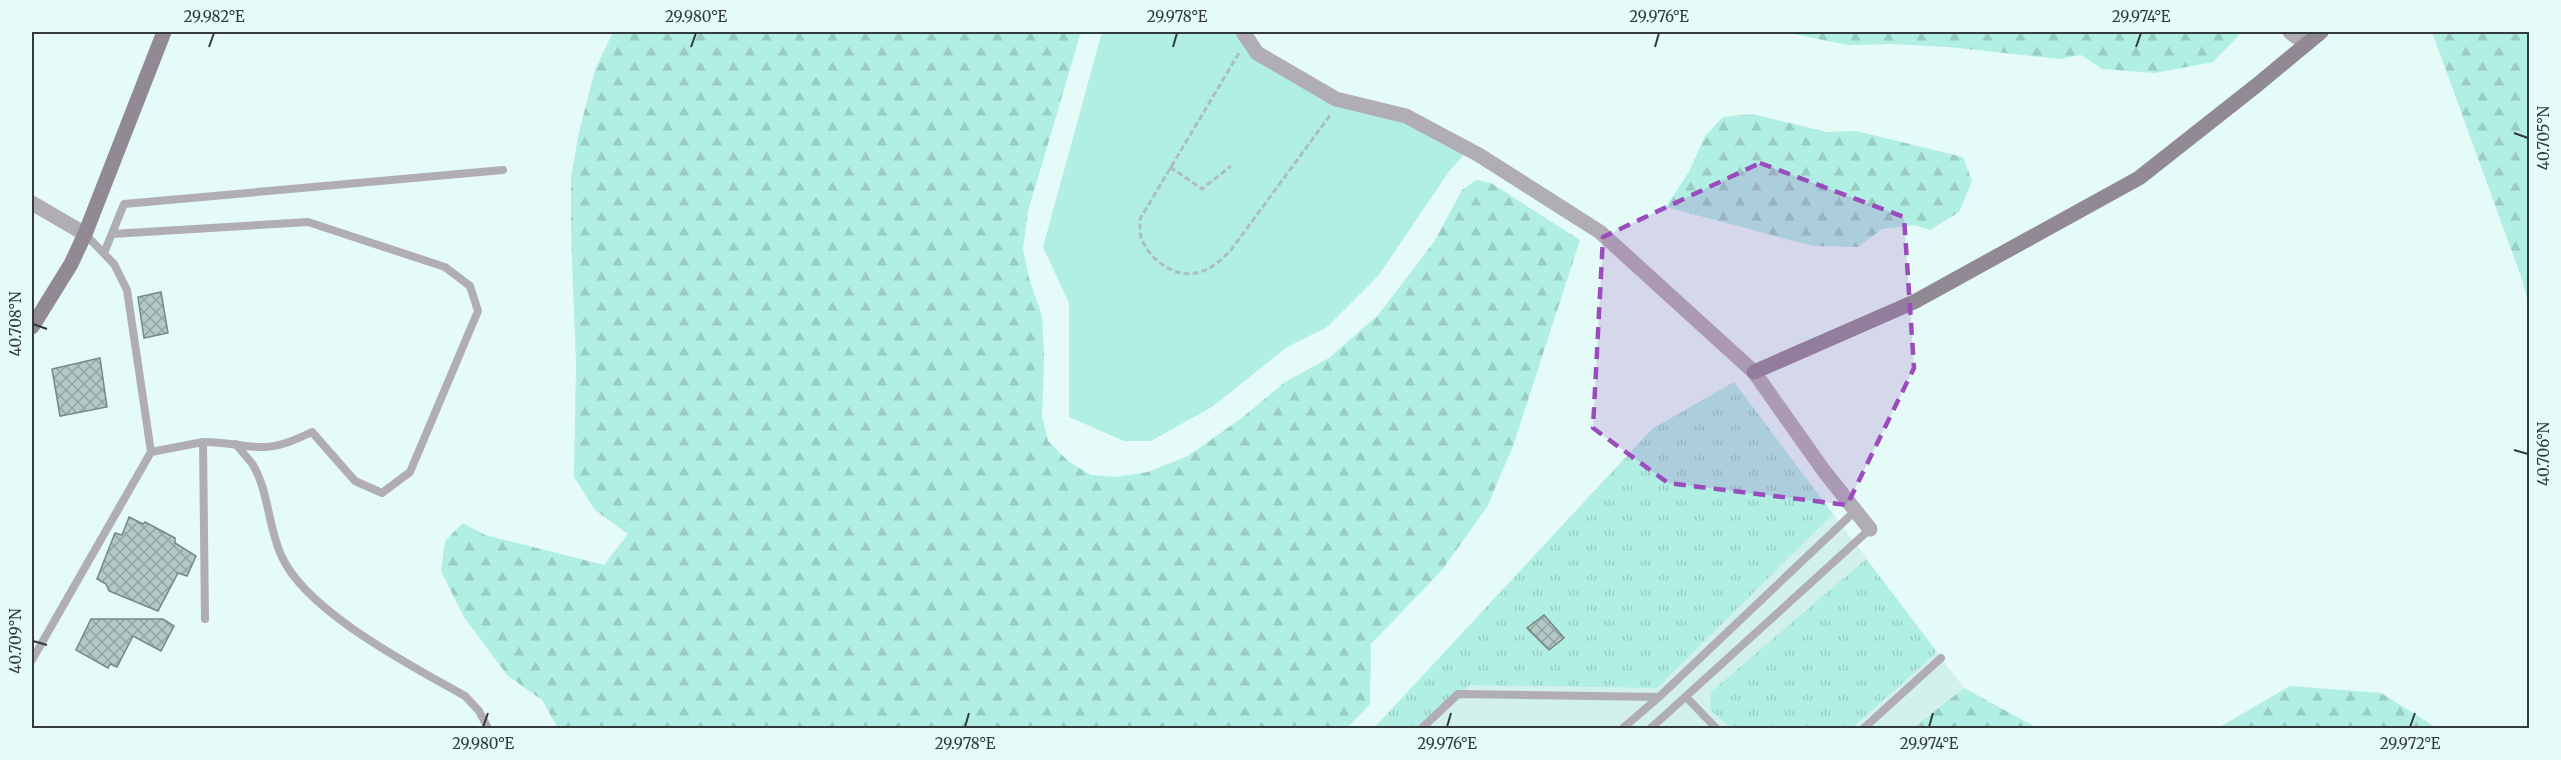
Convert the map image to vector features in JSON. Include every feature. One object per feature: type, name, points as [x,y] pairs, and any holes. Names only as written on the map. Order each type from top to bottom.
[{"type":"street","points":[[32,327],[71,264],[85,234],[164,32]]},
{"type":"street","points":[[2290,32],[2306,44]]},
{"type":"street","points":[[1754,372],[1914,302],[2139,178],[2321,32]]},
{"type":"street","points":[[1246,35],[1257,53],[1341,101],[1406,116],[1479,155],[1600,232],[1754,372],[1870,529]]},
{"type":"street","points":[[32,203],[85,234]]},
{"type":"lane","points":[[104,253],[124,204],[503,170]]},
{"type":"lane","points":[[112,234],[308,222],[445,267],[470,286],[478,311],[410,472],[382,493],[355,481],[312,432],[292,442],[267,447],[203,442],[151,452]]},
{"type":"lane","points":[[32,660],[151,452],[127,290],[114,264],[85,234]]},
{"type":"lane","points":[[203,442],[205,619]]},
{"type":"lane","points":[[236,444],[253,465],[280,554],[290,573],[302,587],[339,619],[465,696],[479,711],[488,729]]},
{"type":"lane","points":[[1623,729],[1855,511]]},
{"type":"lane","points":[[1651,729],[1870,529]]},
{"type":"lane","points":[[1864,729],[1941,658]]},
{"type":"lane","points":[[1422,729],[1458,694],[1659,697]]},
{"type":"lane","points":[[1686,697],[1716,729]]},
{"type":"path","points":[[1246,35],[1140,219],[1139,232],[1143,243],[1160,263],[1184,273],[1195,273],[1218,263],[1231,250],[1341,101]]},
{"type":"path","points":[[1170,167],[1202,189],[1231,166]]},
{"type":"highlighted area","points":[[1760,163],[1904,217],[1914,368],[1847,505],[1668,483],[1593,428],[1603,237]]},
{"type":"shaded area","points":[[1734,382],[1964,688],[1913,728],[1374,728],[1652,429]]},
{"type":"green space","points":[[613,32],[1081,32],[1028,211],[1023,249],[1029,278],[1042,316],[1044,358],[1042,416],[1048,441],[1069,462],[1091,475],[1115,477],[1148,472],[1188,456],[1243,417],[1285,382],[1329,358],[1378,315],[1434,242],[1462,190],[1476,180],[1491,183],[1580,240],[1513,446],[1487,507],[1442,570],[1371,644],[1370,704],[1347,728],[558,728],[542,700],[507,675],[464,617],[441,571],[445,541],[463,523],[485,535],[604,565],[628,534],[595,510],[574,477],[576,363],[571,177],[579,132],[595,70]]},
{"type":"green space","points":[[1102,32],[1243,32],[1257,53],[1336,99],[1406,116],[1469,149],[1450,170],[1378,276],[1327,327],[1287,347],[1212,407],[1151,441],[1124,441],[1069,417],[1069,303],[1043,247]]},
{"type":"green space","points":[[1784,32],[2238,32],[2240,34],[2213,62],[2155,73],[2102,69],[2081,55],[2059,59],[1949,47],[1893,44],[1848,45]]},
{"type":"green space","points":[[2432,32],[2529,32],[2529,306],[2522,279]]},
{"type":"green space","points":[[1752,114],[1827,132],[1856,131],[1963,157],[1972,181],[1959,212],[1930,230],[1914,225],[1882,229],[1858,247],[1813,246],[1666,207],[1690,170],[1705,136],[1723,117]]},
{"type":"green space","points":[[1734,382],[1833,514],[1657,688],[1470,685],[1419,728],[1374,728],[1652,429]]},
{"type":"green space","points":[[1866,559],[1937,652],[1852,728],[1731,728],[1710,710],[1711,692]]},
{"type":"green space","points":[[2290,686],[2381,693],[2437,728],[2218,728]]},
{"type":"green space","points":[[1964,688],[2037,728],[1913,728]]},
{"type":"building","points":[[161,292],[168,333],[144,338],[138,297]]},
{"type":"building","points":[[100,358],[107,407],[60,416],[52,369]]},
{"type":"building","points":[[129,517],[143,524],[145,522],[175,538],[175,543],[196,556],[187,576],[178,573],[158,611],[109,591],[106,584],[97,579],[115,533],[122,535]]},
{"type":"building","points":[[1544,615],[1564,638],[1549,650],[1527,628]]},
{"type":"building","points":[[91,619],[163,619],[174,626],[161,651],[133,636],[117,667],[110,664],[108,668],[76,650]]}]
